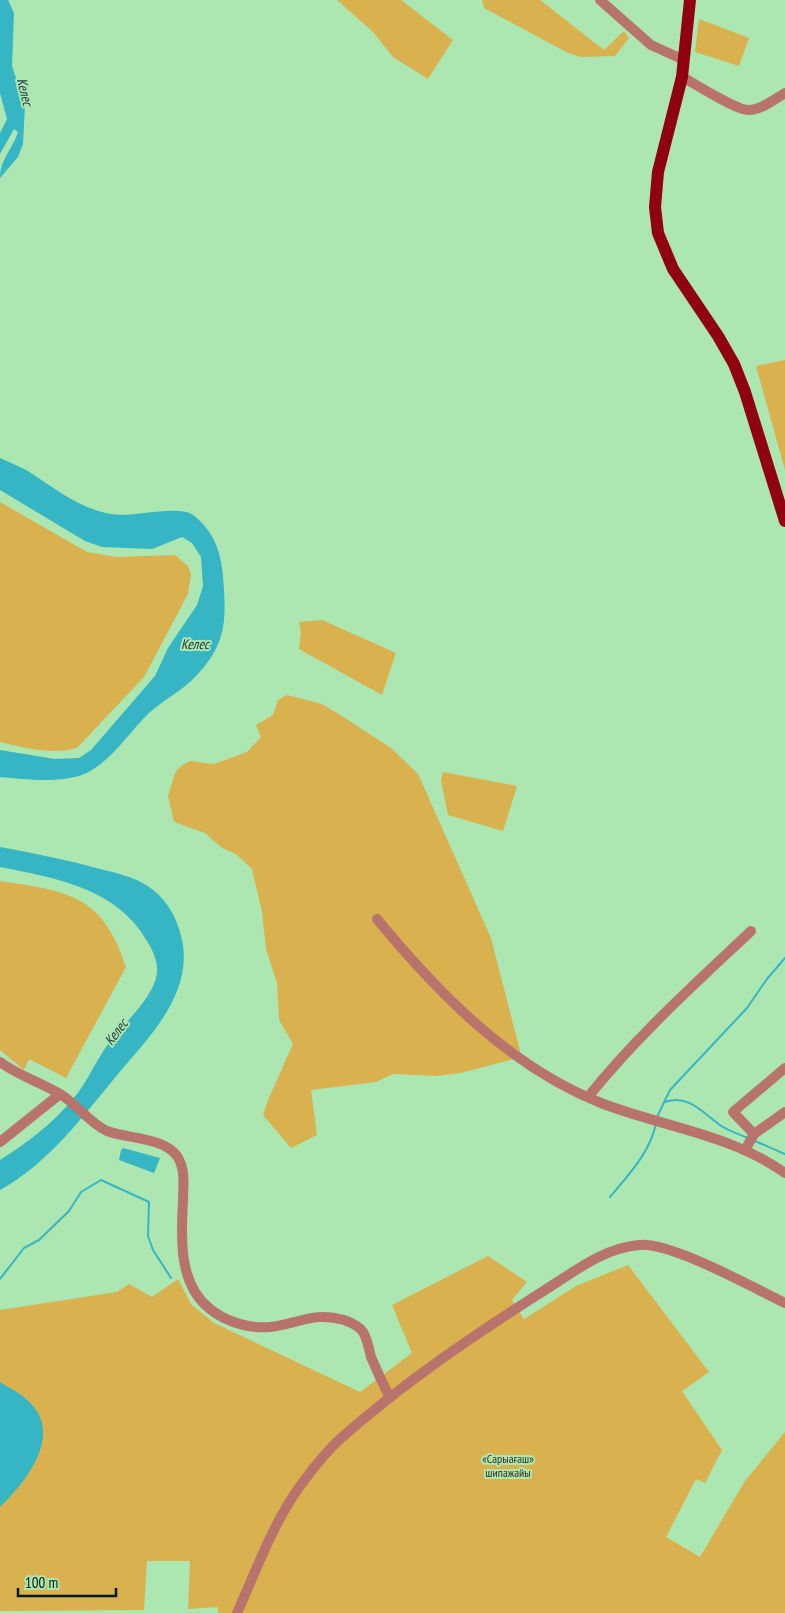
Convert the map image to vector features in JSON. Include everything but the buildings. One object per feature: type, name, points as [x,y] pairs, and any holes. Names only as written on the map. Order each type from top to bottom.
[{"type":"main road","points":[[690,0],[682,77],[658,172],[655,207],[658,233],[673,269],[718,336],[734,364],[745,392],[785,521]]},
{"type":"street","points":[[600,0],[651,45],[684,60]]},
{"type":"street","points":[[682,77],[738,107],[750,110],[767,104],[785,93]]},
{"type":"street","points":[[377,919],[413,963],[482,1029],[528,1064],[564,1086],[588,1097],[644,1118],[688,1128],[744,1150],[785,1173]]},
{"type":"street","points":[[588,1097],[612,1067],[661,1017],[751,931]]},
{"type":"street","points":[[0,1062],[17,1074],[60,1094],[107,1131],[162,1145],[178,1158],[184,1176],[181,1226],[186,1272],[192,1288],[211,1310],[234,1323],[252,1327],[271,1327],[302,1318],[329,1316],[350,1322],[363,1331],[377,1372],[390,1398]]},
{"type":"street","points":[[754,1134],[733,1112],[785,1068]]},
{"type":"street","points":[[0,1142],[60,1094]]},
{"type":"street","points":[[744,1150],[754,1134],[785,1112]]},
{"type":"street","points":[[237,1613],[278,1522],[301,1484],[339,1440],[390,1398],[517,1308],[600,1256],[622,1247],[654,1245],[671,1250],[785,1303]]},
{"type":"green space","points":[[337,0],[401,0],[453,40],[428,79],[393,57],[373,32]]},
{"type":"green space","points":[[482,0],[540,0],[604,50],[624,31],[629,38],[615,56],[581,57],[568,53],[484,8]]},
{"type":"green space","points":[[699,19],[749,38],[739,66],[695,52]]},
{"type":"green space","points":[[785,360],[785,470],[756,366]]},
{"type":"green space","points":[[0,502],[87,552],[117,557],[175,555],[188,566],[191,575],[188,594],[144,677],[77,748],[48,751],[0,742]]},
{"type":"green space","points":[[322,620],[396,653],[382,695],[299,649],[301,632],[299,622]]},
{"type":"green space","points":[[287,695],[322,704],[391,748],[418,774],[491,938],[520,1051],[514,1059],[461,1073],[436,1076],[393,1074],[376,1082],[311,1090],[317,1135],[291,1148],[263,1115],[293,1044],[279,1020],[277,983],[266,949],[262,912],[252,869],[236,854],[222,848],[205,833],[174,822],[168,796],[175,773],[181,766],[190,761],[214,764],[247,752],[261,737],[256,725],[273,715],[278,700]]},
{"type":"green space","points":[[443,772],[517,786],[503,831],[448,815],[441,781]]},
{"type":"green space","points":[[0,881],[45,889],[80,901],[94,911],[106,925],[117,943],[126,967],[66,1078],[29,1059],[24,1070],[0,1050]]},
{"type":"green space","name":"«Сарыағаш» шипажайы","points":[[488,1256],[527,1282],[512,1300],[524,1319],[576,1286],[628,1265],[709,1372],[682,1391],[722,1450],[705,1483],[696,1479],[666,1537],[700,1557],[745,1481],[785,1432],[785,1613],[218,1613],[218,1607],[188,1609],[190,1561],[147,1561],[144,1610],[0,1611],[0,1310],[117,1292],[129,1284],[152,1297],[178,1279],[191,1304],[214,1323],[360,1392],[412,1353],[392,1305]]},
{"type":"water","name":"Келес","points":[[0,0],[8,0],[14,13],[12,66],[25,105],[23,144],[18,157],[0,178],[4,160],[18,132],[14,129],[0,154],[0,133],[7,119],[0,93]]},
{"type":"water","name":"Келес","points":[[0,458],[27,471],[59,492],[89,508],[120,515],[177,511],[193,515],[211,535],[220,559],[225,608],[224,621],[222,634],[211,657],[203,669],[191,681],[149,713],[109,757],[100,765],[79,776],[40,780],[0,777],[0,750],[55,759],[79,758],[91,750],[155,676],[168,648],[197,605],[203,586],[201,557],[192,543],[182,537],[152,549],[102,547],[85,541],[0,490]]},
{"type":"water","name":"Келес","points":[[0,847],[88,866],[125,876],[144,884],[164,900],[171,911],[179,929],[184,950],[183,971],[177,990],[169,1008],[145,1043],[50,1153],[18,1179],[0,1190],[0,1160],[39,1132],[73,1099],[108,1044],[137,1011],[150,992],[155,982],[157,964],[147,941],[134,923],[119,909],[102,897],[83,888],[63,881],[0,867]]},
{"type":"water","points":[[123,1148],[160,1158],[154,1173],[119,1160]]},
{"type":"water","points":[[0,1382],[26,1399],[37,1412],[43,1426],[38,1456],[31,1470],[0,1507]]},
{"type":"waterway","points":[[657,1117],[670,1090],[747,1008],[767,979],[785,958]]},
{"type":"waterway","points":[[665,1102],[673,1100],[688,1102],[723,1127],[748,1138]]},
{"type":"waterway","points":[[610,1197],[631,1172],[649,1145],[656,1124]]},
{"type":"waterway","points":[[755,1141],[785,1154]]},
{"type":"waterway","points":[[0,1279],[24,1248],[39,1240],[69,1211],[81,1192],[101,1180],[149,1202],[148,1236],[153,1250],[171,1278]]}]
